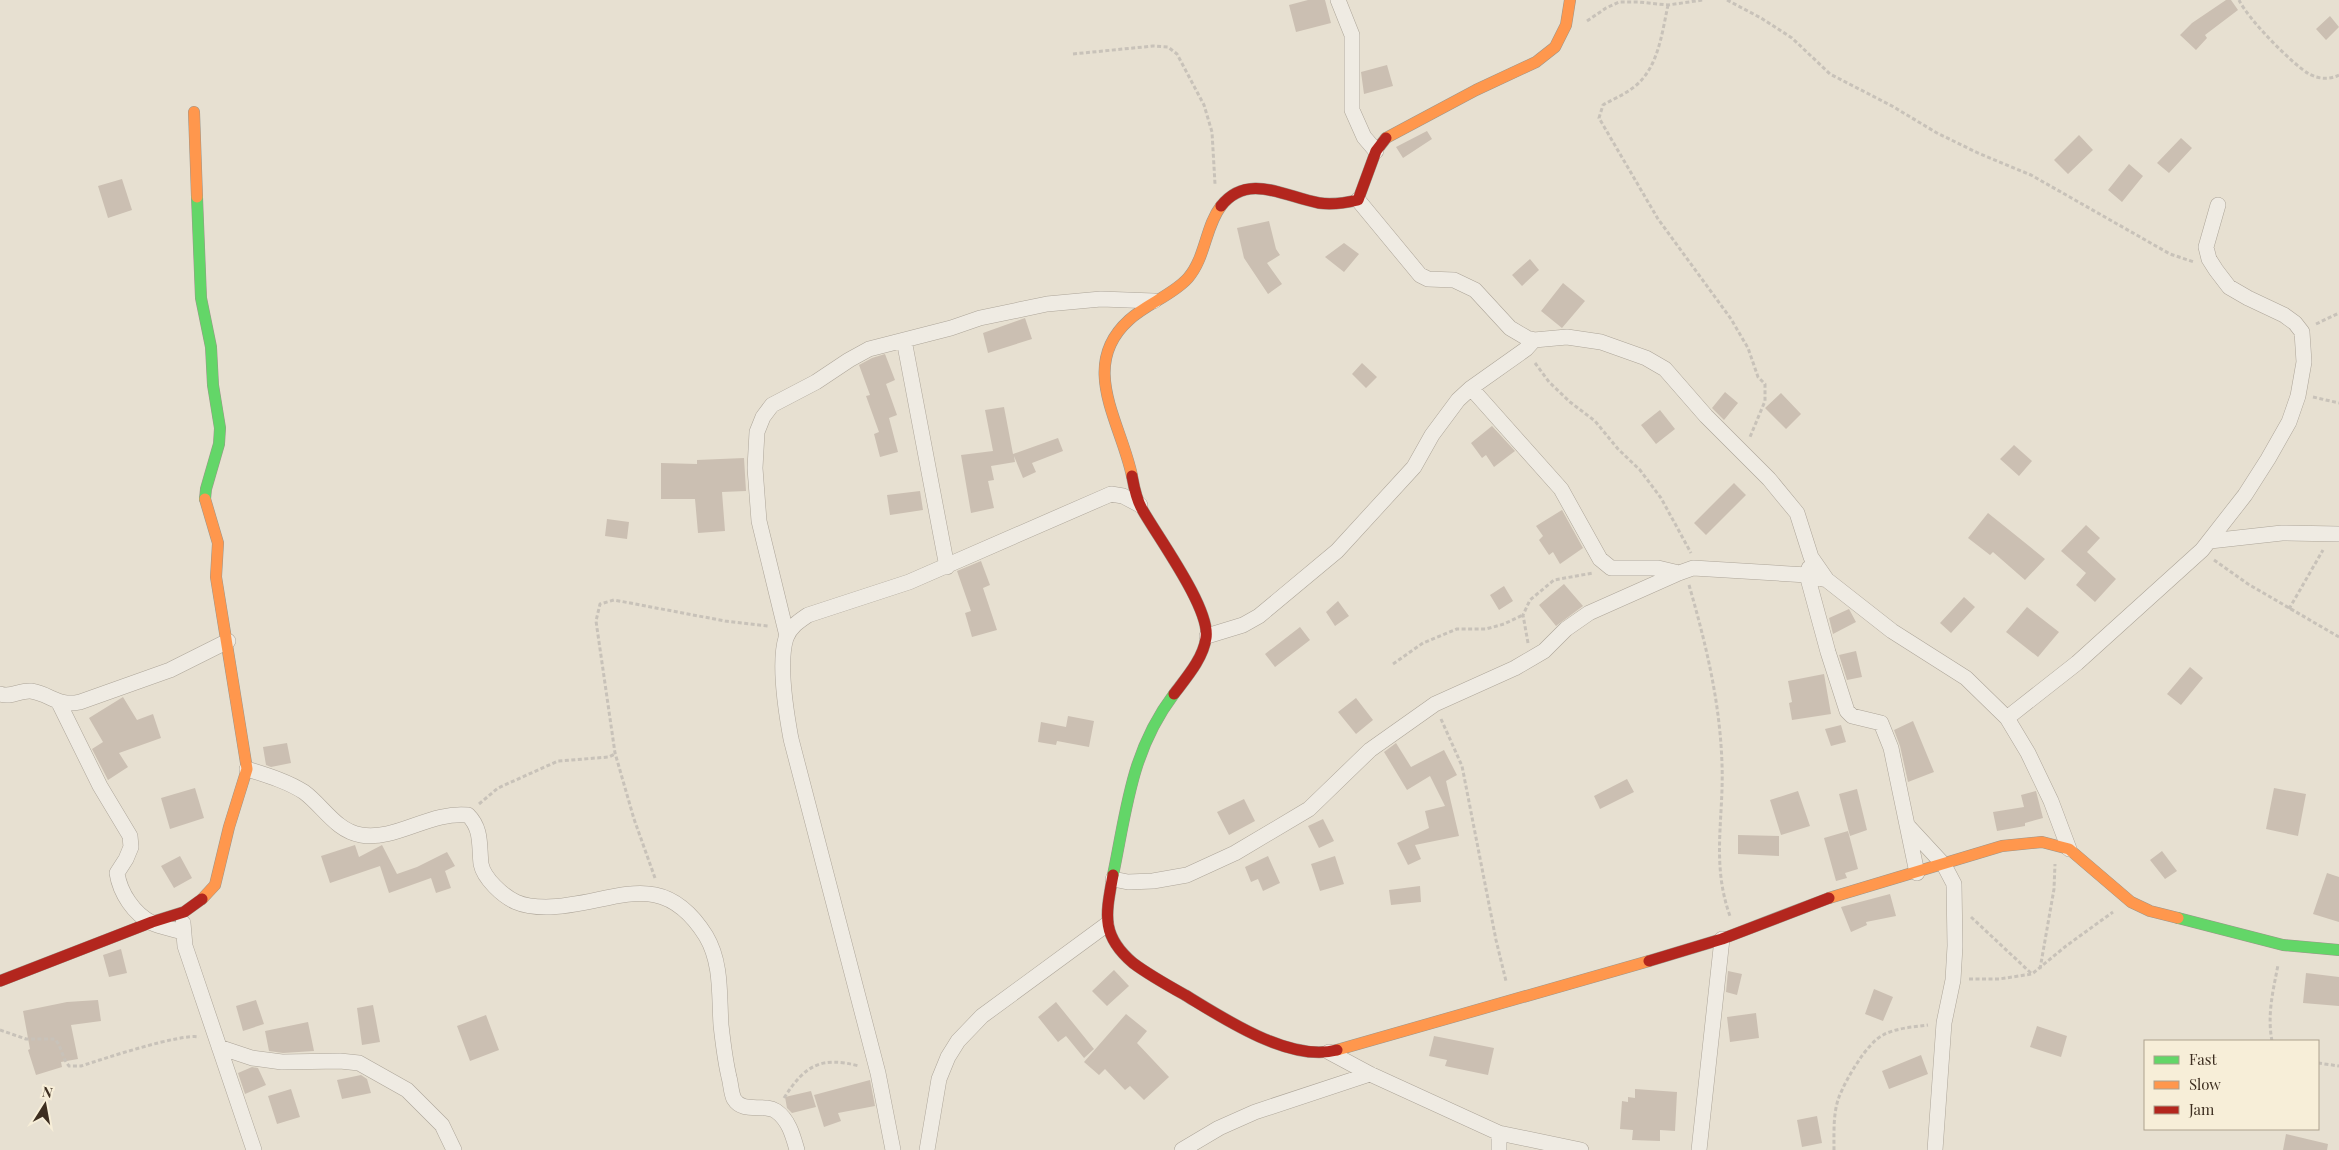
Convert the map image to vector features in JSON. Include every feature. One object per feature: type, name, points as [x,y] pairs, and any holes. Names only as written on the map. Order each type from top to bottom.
[{"type":"street","points":[[1338,0],[1352,34],[1352,110],[1364,136],[1376,151]]},
{"type":"street","points":[[1358,200],[1376,151],[1388,137],[1418,119],[1482,86],[1536,62],[1555,47],[1566,25],[1570,0]]},
{"type":"street","points":[[0,981],[152,922],[184,912],[198,904],[215,885],[229,827],[248,769],[241,737],[228,641],[216,577],[218,543],[205,501],[206,489],[219,444],[220,428],[214,394],[211,348],[202,298],[194,112]]},
{"type":"street","points":[[1358,200],[1343,204],[1321,203],[1266,189],[1249,188],[1239,191],[1228,198],[1217,209],[1210,226],[1206,249],[1198,265],[1186,281],[1154,301],[1118,331],[1108,343],[1103,358],[1104,383],[1129,461],[1140,505],[1198,605],[1207,636],[1201,652],[1186,678],[1168,700],[1150,731],[1138,763],[1113,880],[1106,925],[1112,942],[1123,955],[1239,1028],[1285,1048],[1307,1052],[1329,1052],[1729,936],[1833,896],[1917,873],[2002,846],[2026,843],[2062,846],[2131,902],[2150,911],[2282,945],[2339,950]]},
{"type":"street","points":[[1358,200],[1420,275],[1428,280],[1454,280],[1474,290],[1517,334],[1525,348]]},
{"type":"street","points":[[2007,718],[2078,663],[2206,546],[2268,459],[2289,422],[2298,396],[2304,362],[2302,332],[2295,323],[2284,315],[2229,287],[2216,270],[2209,259],[2206,247],[2218,205]]},
{"type":"street","points":[[893,1150],[878,1073],[791,740],[785,694],[785,632],[759,521],[756,468],[757,432],[772,406],[816,382],[869,349],[951,328],[980,318],[1047,304],[1101,299],[1154,301]]},
{"type":"street","points":[[1517,334],[1525,348]]},
{"type":"street","points":[[1207,636],[1242,625],[1259,616],[1337,551],[1400,486],[1444,419],[1471,388],[1525,348],[1554,337],[1586,340],[1623,348],[1665,369],[1768,480],[1797,513],[1811,557],[1827,580],[1892,630],[1966,678],[2007,718],[2044,785],[2062,846]]},
{"type":"street","points":[[904,340],[947,567]]},
{"type":"street","points":[[1471,388],[1561,489],[1600,559],[1611,568],[1658,568],[1686,571],[1807,575],[1827,580]]},
{"type":"street","points":[[785,632],[808,615],[909,582],[947,567],[995,543],[1111,494],[1120,485],[1129,461]]},
{"type":"street","points":[[1111,494],[1123,496],[1140,505]]},
{"type":"street","points":[[2206,546],[2282,533],[2337,534]]},
{"type":"street","points":[[1811,557],[1807,575],[1828,652],[1847,711],[1852,716],[1881,723],[1885,728],[1917,873]]},
{"type":"street","points":[[1113,880],[1128,882],[1153,881],[1187,875],[1235,853],[1309,809],[1370,750],[1434,704],[1531,659],[1544,651],[1566,629],[1589,613],[1686,571]]},
{"type":"street","points":[[0,694],[8,695],[31,691],[59,703],[70,704],[80,702],[170,670],[228,641]]},
{"type":"street","points":[[59,703],[100,786],[130,836],[131,847],[117,873],[118,882],[129,903],[152,922],[182,932]]},
{"type":"street","points":[[248,769],[301,791],[317,802],[335,822],[348,831],[361,835],[380,836],[447,814],[468,815],[475,822],[478,829],[482,866],[486,874],[500,892],[517,903],[536,907],[570,906],[627,894],[661,895],[673,901],[693,920],[706,937],[716,960],[720,984],[723,1051],[733,1098],[739,1105],[746,1108],[768,1108],[776,1111],[792,1130],[798,1150]]},
{"type":"street","points":[[1906,824],[1944,865],[1954,884],[1953,980],[1944,1023],[1934,1150]]},
{"type":"street","points":[[184,912],[182,932],[218,1047],[254,1150]]},
{"type":"street","points":[[927,1150],[938,1079],[958,1041],[982,1016],[1106,925]]},
{"type":"street","points":[[1699,1150],[1729,936]]},
{"type":"street","points":[[218,1047],[252,1058],[282,1062],[340,1061],[359,1063],[407,1090],[442,1125],[454,1150]]},
{"type":"street","points":[[1329,1052],[1370,1074],[1500,1133],[1581,1150]]},
{"type":"street","points":[[1182,1150],[1219,1128],[1255,1112],[1370,1074]]},
{"type":"street","points":[[1500,1133],[1500,1150]]},
{"type":"path","points":[[1587,22],[1606,8],[1620,2],[1668,5],[1703,0]]},
{"type":"path","points":[[1727,0],[1761,18],[1792,38],[1830,74],[1892,106],[1937,133],[1978,153],[2031,174],[2170,254],[2216,270]]},
{"type":"path","points":[[2239,0],[2244,11],[2294,61],[2310,74],[2322,79],[2339,76]]},
{"type":"path","points":[[1668,5],[1662,35],[1648,74],[1631,90],[1603,104],[1599,118],[1658,218],[1731,319],[1748,348],[1758,377],[1765,384],[1765,401],[1743,454]]},
{"type":"path","points":[[1073,54],[1153,46],[1168,48],[1177,54],[1204,105],[1212,132],[1217,209]]},
{"type":"path","points":[[2302,332],[2339,313]]},
{"type":"path","points":[[1525,348],[1549,382],[1570,402],[1595,421],[1618,449],[1640,470],[1661,498],[1693,555],[1686,571],[1706,646],[1719,712],[1722,767],[1719,868],[1729,936]]},
{"type":"path","points":[[2298,396],[2332,399],[2339,403]]},
{"type":"path","points":[[2289,609],[2319,556],[2337,534]]},
{"type":"path","points":[[2206,546],[2248,584],[2339,637]]},
{"type":"path","points":[[1531,659],[1523,615],[1530,600],[1554,580],[1570,579],[1611,568]]},
{"type":"path","points":[[661,895],[634,819],[615,753],[596,622],[600,604],[614,600],[785,632]]},
{"type":"path","points":[[1393,664],[1423,643],[1457,629],[1486,629],[1504,624],[1523,615]]},
{"type":"path","points":[[1434,704],[1462,766],[1496,940],[1510,1000]]},
{"type":"path","points":[[468,815],[498,788],[548,765],[578,758],[609,757],[615,753]]},
{"type":"path","points":[[2040,969],[2062,846]]},
{"type":"path","points":[[1955,900],[2032,974]]},
{"type":"path","points":[[1953,980],[1999,979],[2032,974],[2092,926],[2131,902]]},
{"type":"path","points":[[2272,1040],[2270,1005],[2282,945]]},
{"type":"path","points":[[1834,1150],[1834,1124],[1839,1098],[1866,1047],[1883,1035],[1898,1030],[1944,1023]]},
{"type":"path","points":[[0,1030],[26,1039],[55,1039],[60,1044],[64,1060],[70,1066],[80,1066],[193,1036],[206,1038],[218,1047]]},
{"type":"path","points":[[776,1111],[792,1086],[811,1066],[823,1062],[840,1061],[878,1073]]},
{"type":"path","points":[[2319,1063],[2339,1066]]},
{"type":"building","points":[[1308,0],[1325,0],[1331,23],[1296,32],[1289,5]]},
{"type":"building","points":[[2226,0],[2231,0],[2238,10],[2205,35],[2207,38],[2196,50],[2180,35],[2192,23]]},
{"type":"building","points":[[2330,16],[2339,27],[2326,40],[2316,29]]},
{"type":"building","points":[[1387,65],[1393,86],[1364,94],[1361,72]]},
{"type":"building","points":[[1427,131],[1432,139],[1403,158],[1396,147]]},
{"type":"building","points":[[2079,135],[2093,150],[2068,174],[2054,160]]},
{"type":"building","points":[[2181,138],[2192,148],[2169,173],[2157,163]]},
{"type":"building","points":[[2129,164],[2143,176],[2122,202],[2108,190]]},
{"type":"building","points":[[122,179],[132,210],[108,218],[98,186]]},
{"type":"building","points":[[1269,221],[1276,249],[1280,255],[1267,263],[1282,284],[1268,294],[1244,258],[1237,228]]},
{"type":"building","points":[[1344,243],[1359,254],[1344,272],[1325,257]]},
{"type":"building","points":[[1530,259],[1539,270],[1522,286],[1512,275]]},
{"type":"building","points":[[1563,283],[1585,301],[1562,328],[1541,311]]},
{"type":"building","points":[[1025,318],[1032,339],[988,353],[983,333]]},
{"type":"building","points":[[885,354],[895,380],[886,384],[897,415],[889,418],[898,452],[880,457],[874,434],[879,432],[866,396],[870,395],[859,365]]},
{"type":"building","points":[[1362,363],[1377,377],[1366,388],[1352,374]]},
{"type":"building","points":[[1725,392],[1738,403],[1724,420],[1712,408]]},
{"type":"building","points":[[1781,393],[1801,414],[1786,429],[1765,408]]},
{"type":"building","points":[[1004,407],[1013,454],[1058,438],[1063,451],[1032,463],[1036,472],[1023,478],[1014,456],[1015,462],[991,466],[994,480],[988,481],[994,508],[971,513],[961,455],[993,451],[985,410]]},
{"type":"building","points":[[1660,410],[1675,429],[1656,444],[1641,425]]},
{"type":"building","points":[[1492,426],[1515,451],[1494,467],[1486,455],[1482,458],[1471,443]]},
{"type":"building","points":[[2014,445],[2032,461],[2019,476],[2000,459]]},
{"type":"building","points":[[744,458],[746,491],[722,492],[725,531],[698,533],[695,499],[661,499],[661,463],[697,464],[697,460]]},
{"type":"building","points":[[1734,483],[1746,495],[1706,535],[1694,523]]},
{"type":"building","points":[[920,491],[923,510],[890,515],[887,495]]},
{"type":"building","points":[[1562,510],[1583,548],[1560,564],[1553,552],[1549,555],[1539,540],[1543,536],[1536,526]]},
{"type":"building","points":[[1988,513],[2045,559],[2025,580],[1993,552],[1990,555],[1968,538]]},
{"type":"building","points":[[607,519],[629,522],[627,539],[605,536]]},
{"type":"building","points":[[2086,525],[2100,538],[2087,552],[2116,579],[2095,602],[2076,585],[2086,573],[2061,551]]},
{"type":"building","points":[[981,561],[990,585],[983,588],[997,630],[972,637],[965,613],[971,611],[957,571]]},
{"type":"building","points":[[1564,584],[1583,606],[1556,626],[1539,605]]},
{"type":"building","points":[[1504,586],[1513,601],[1499,610],[1490,595]]},
{"type":"building","points":[[1964,597],[1975,607],[1951,633],[1940,623]]},
{"type":"building","points":[[1338,601],[1349,616],[1335,626],[1326,612]]},
{"type":"building","points":[[2027,607],[2059,632],[2038,657],[2006,632]]},
{"type":"building","points":[[1849,609],[1856,622],[1833,634],[1829,618]]},
{"type":"building","points":[[1300,627],[1310,640],[1275,667],[1265,654]]},
{"type":"building","points":[[1856,651],[1862,677],[1847,680],[1839,655]]},
{"type":"building","points":[[2190,667],[2203,678],[2181,705],[2167,694]]},
{"type":"building","points":[[1824,674],[1831,714],[1792,720],[1789,703],[1792,702],[1788,681]]},
{"type":"building","points":[[123,697],[137,720],[153,714],[161,738],[119,753],[128,767],[108,780],[92,749],[103,742],[89,718]]},
{"type":"building","points":[[1356,698],[1373,720],[1356,734],[1338,712]]},
{"type":"building","points":[[1068,716],[1094,721],[1089,747],[1057,741],[1056,745],[1038,742],[1041,722],[1066,727]]},
{"type":"building","points":[[1913,721],[1934,772],[1908,782],[1900,746],[1894,730]]},
{"type":"building","points":[[1841,725],[1846,742],[1831,746],[1825,729]]},
{"type":"building","points":[[287,743],[291,763],[271,767],[266,765],[263,747]]},
{"type":"building","points":[[1396,743],[1411,767],[1444,750],[1457,775],[1446,781],[1459,836],[1415,845],[1421,859],[1408,865],[1397,843],[1429,828],[1425,811],[1445,806],[1430,776],[1407,790],[1384,752]]},
{"type":"building","points":[[1627,779],[1634,792],[1600,809],[1594,796]]},
{"type":"building","points":[[195,788],[204,818],[170,829],[161,798]]},
{"type":"building","points":[[2274,788],[2306,794],[2298,836],[2266,829]]},
{"type":"building","points":[[1857,789],[1867,830],[1850,836],[1839,794]]},
{"type":"building","points":[[1798,791],[1810,826],[1781,835],[1770,800]]},
{"type":"building","points":[[2036,791],[2043,818],[2025,823],[2025,826],[1997,831],[1993,812],[2024,807],[2021,795]]},
{"type":"building","points":[[1244,799],[1255,821],[1229,835],[1217,812]]},
{"type":"building","points":[[1323,819],[1334,841],[1319,848],[1308,826]]},
{"type":"building","points":[[1848,831],[1858,869],[1845,873],[1847,878],[1836,881],[1824,838]]},
{"type":"building","points":[[1738,835],[1779,836],[1779,856],[1738,854]]},
{"type":"building","points":[[355,845],[359,857],[382,845],[397,874],[417,867],[447,852],[455,866],[445,871],[451,888],[436,893],[431,878],[389,893],[380,866],[330,883],[321,856]]},
{"type":"building","points":[[2162,851],[2177,871],[2165,879],[2150,860]]},
{"type":"building","points":[[180,856],[192,878],[174,888],[161,866]]},
{"type":"building","points":[[1268,856],[1280,883],[1263,891],[1258,879],[1251,882],[1245,867]]},
{"type":"building","points":[[1335,856],[1344,884],[1320,891],[1311,864]]},
{"type":"building","points":[[2327,873],[2339,877],[2339,922],[2313,914]]},
{"type":"building","points":[[1420,886],[1421,902],[1391,905],[1389,890]]},
{"type":"building","points":[[1890,894],[1896,916],[1866,922],[1867,925],[1851,932],[1841,907]]},
{"type":"building","points":[[121,949],[127,973],[109,977],[103,955]]},
{"type":"building","points":[[1114,970],[1129,986],[1107,1006],[1092,991]]},
{"type":"building","points":[[1728,971],[1742,974],[1737,995],[1726,992]]},
{"type":"building","points":[[2306,973],[2339,977],[2339,1006],[2303,1003]]},
{"type":"building","points":[[1874,989],[1893,997],[1883,1021],[1865,1014]]},
{"type":"building","points":[[98,1000],[101,1021],[71,1025],[78,1059],[61,1062],[62,1067],[36,1075],[28,1050],[30,1049],[23,1011],[67,1002]]},
{"type":"building","points":[[256,1000],[264,1024],[243,1031],[236,1006]]},
{"type":"building","points":[[1056,1002],[1094,1049],[1084,1058],[1066,1036],[1058,1042],[1038,1017]]},
{"type":"building","points":[[373,1005],[380,1042],[362,1045],[357,1008]]},
{"type":"building","points":[[1756,1013],[1759,1038],[1730,1042],[1727,1017]]},
{"type":"building","points":[[1126,1014],[1147,1031],[1137,1043],[1169,1077],[1144,1100],[1130,1086],[1125,1090],[1105,1069],[1099,1075],[1084,1062]]},
{"type":"building","points":[[486,1015],[499,1050],[470,1061],[457,1026]]},
{"type":"building","points":[[308,1022],[314,1051],[283,1053],[269,1051],[265,1031]]},
{"type":"building","points":[[2037,1026],[2067,1036],[2061,1057],[2030,1047]]},
{"type":"building","points":[[1434,1036],[1494,1048],[1488,1075],[1445,1066],[1447,1060],[1429,1056]]},
{"type":"building","points":[[1921,1055],[1928,1074],[1889,1089],[1882,1071]]},
{"type":"building","points":[[252,1067],[258,1068],[266,1085],[245,1094],[238,1073]]},
{"type":"building","points":[[361,1075],[367,1079],[371,1093],[342,1099],[337,1080]]},
{"type":"building","points":[[870,1080],[875,1106],[838,1113],[841,1121],[824,1127],[814,1095]]},
{"type":"building","points":[[291,1089],[300,1117],[277,1124],[268,1096]]},
{"type":"building","points":[[1635,1089],[1677,1092],[1675,1131],[1660,1130],[1660,1141],[1632,1140],[1633,1130],[1620,1129],[1622,1101],[1628,1102],[1628,1097],[1635,1098]]},
{"type":"building","points":[[811,1091],[816,1107],[792,1113],[787,1108],[785,1097]]},
{"type":"building","points":[[1817,1116],[1822,1143],[1802,1147],[1797,1120]]},
{"type":"building","points":[[2286,1134],[2328,1144],[2327,1150],[2283,1150]]},
{"type":"traffic: fast","points":[[197,197],[201,298],[211,347],[213,385],[220,428],[219,444],[205,499]]},
{"type":"traffic: fast","points":[[1113,875],[1127,803],[1139,759],[1148,737],[1174,694]]},
{"type":"traffic: fast","points":[[2178,918],[2283,945],[2339,950]]},
{"type":"traffic: slow","points":[[1386,138],[1476,90],[1536,62],[1555,47],[1566,25],[1570,0]]},
{"type":"traffic: slow","points":[[194,112],[197,197]]},
{"type":"traffic: slow","points":[[1132,476],[1107,395],[1106,356],[1114,338],[1129,320],[1188,278],[1194,270],[1212,223],[1221,206]]},
{"type":"traffic: slow","points":[[202,899],[215,885],[229,827],[247,769],[216,577],[218,543],[205,499]]},
{"type":"traffic: slow","points":[[1829,898],[2002,846],[2042,842],[2069,849],[2131,902],[2150,911],[2178,918]]},
{"type":"traffic: slow","points":[[1337,1050],[1649,961]]},
{"type":"traffic: jam","points":[[1221,206],[1232,196],[1243,190],[1255,189],[1280,192],[1324,204],[1358,200],[1376,151],[1386,138]]},
{"type":"traffic: jam","points":[[1132,476],[1140,505],[1182,573],[1200,609],[1205,625],[1206,638],[1201,653],[1193,668],[1174,694]]},
{"type":"traffic: jam","points":[[1113,875],[1108,913],[1110,933],[1122,953],[1133,963],[1158,980],[1237,1026],[1258,1036],[1299,1050],[1319,1052],[1337,1050]]},
{"type":"traffic: jam","points":[[1649,961],[1722,939],[1829,898]]},
{"type":"traffic: jam","points":[[0,981],[152,922],[184,912],[202,899]]}]
